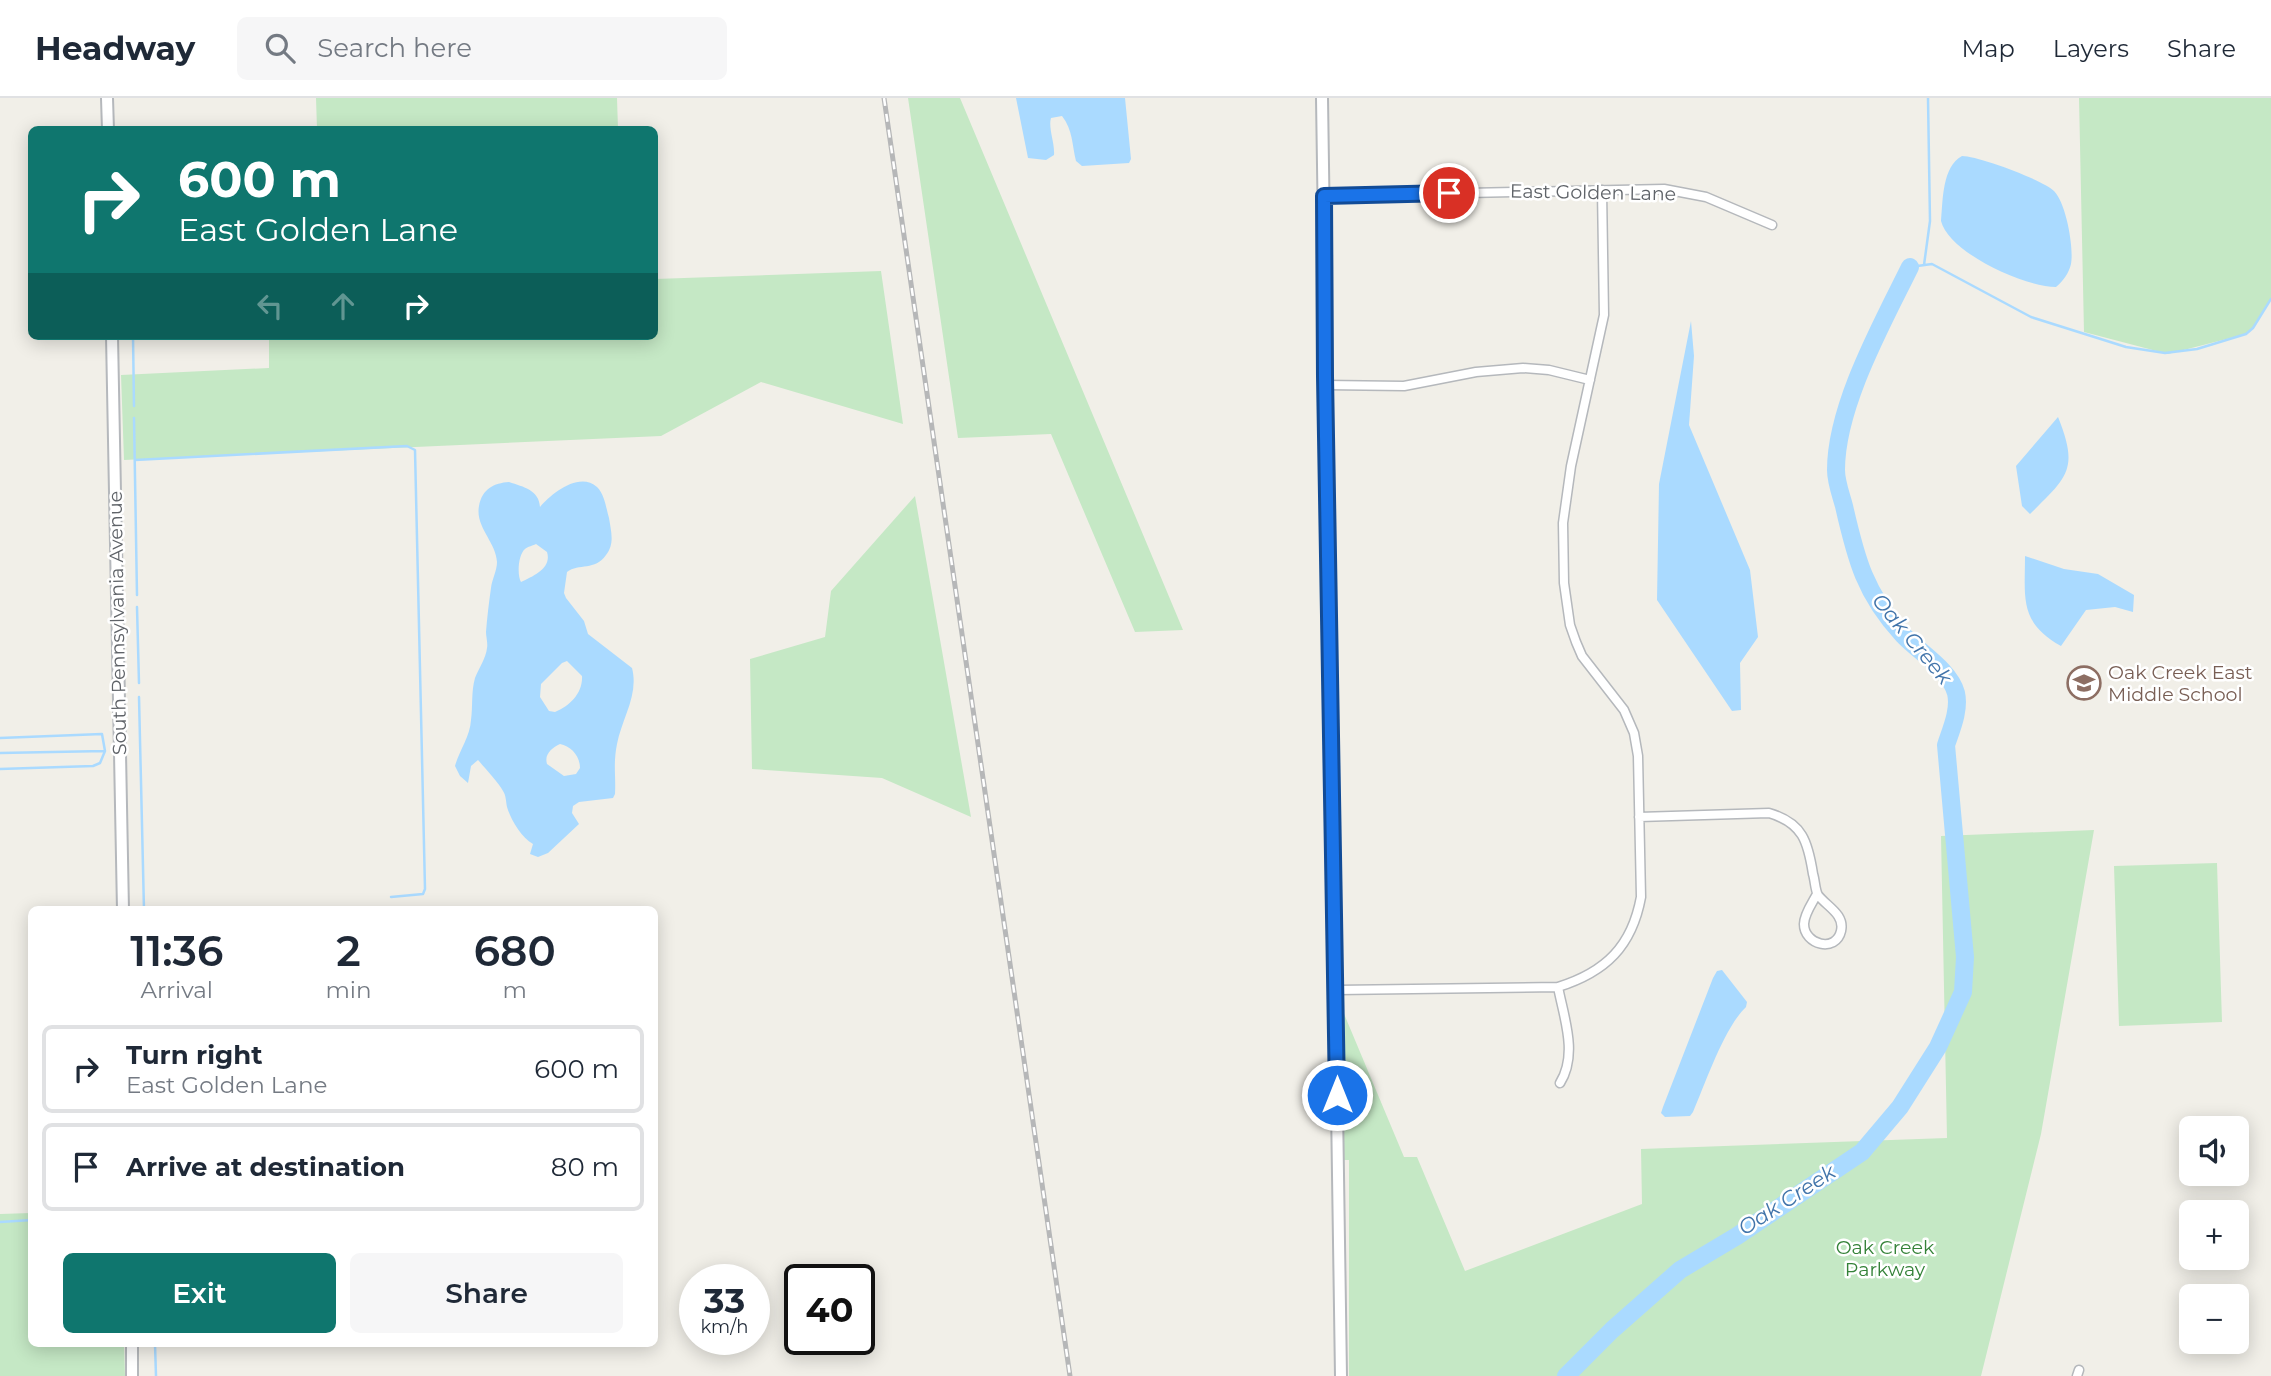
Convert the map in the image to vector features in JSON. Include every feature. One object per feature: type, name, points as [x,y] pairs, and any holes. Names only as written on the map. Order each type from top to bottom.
[{"type":"street","points":[[107,98],[108,126]]},
{"type":"street","points":[[1322,98],[1341,1376]]},
{"type":"street","name":"East Golden Lane","points":[[1324,196],[1664,189],[1706,197],[1772,225]]},
{"type":"street","points":[[1337,990],[1558,987],[1588,975],[1617,953],[1637,918],[1641,897],[1638,756],[1634,733],[1624,710],[1582,656],[1570,625],[1563,583],[1563,523],[1571,466],[1604,315],[1602,190]]},
{"type":"street","name":"South Pennsylvania Avenue","points":[[112,340],[123,906]]},
{"type":"street","points":[[1325,386],[1404,386],[1476,372],[1523,368],[1549,370],[1590,380]]},
{"type":"street","points":[[1639,817],[1769,813],[1786,818],[1805,839],[1817,894],[1836,912],[1840,921],[1841,930],[1837,938],[1828,943],[1819,944],[1811,940],[1806,933],[1806,916],[1817,894]]},
{"type":"street","points":[[1558,987],[1570,1048],[1567,1073],[1560,1083]]},
{"type":"street","points":[[132,1347],[132,1376]]},
{"type":"green space","points":[[316,98],[617,98],[618,126],[317,126]]},
{"type":"green space","points":[[908,98],[960,98],[1183,630],[1135,632],[1051,434],[958,438]]},
{"type":"green space","points":[[2079,98],[2271,98],[2271,298],[2253,328],[2246,334],[2168,354],[2084,332]]},
{"type":"green space","points":[[881,271],[903,424],[761,382],[661,436],[124,460],[121,375],[269,368],[269,340],[658,340],[658,279]]},
{"type":"green space","points":[[915,496],[971,817],[882,778],[752,769],[750,659],[825,637],[831,591]]},
{"type":"green space","name":"Oak Creek Parkway","points":[[2094,830],[2041,1134],[1981,1376],[1349,1376],[1349,1160],[1338,1160],[1335,1009],[1342,1009],[1404,1157],[1417,1157],[1465,1271],[1642,1204],[1641,1149],[1947,1138],[1941,836]]},
{"type":"green space","points":[[2217,863],[2222,1022],[2119,1026],[2114,866]]},
{"type":"green space","points":[[28,1213],[28,1347],[124,1347],[125,1376],[0,1376],[0,1214]]},
{"type":"water","points":[[1016,98],[1125,98],[1131,159],[1129,163],[1082,166],[1076,161],[1070,132],[1062,116],[1051,118],[1054,155],[1046,160],[1028,158]]},
{"type":"water","points":[[1962,156],[2024,175],[2054,191],[2062,205],[2068,226],[2072,256],[2067,274],[2056,287],[2008,275],[1973,256],[1947,233],[1941,221],[1943,194],[1951,168]]},
{"type":"water","points":[[1691,321],[1694,356],[1689,425],[1750,570],[1758,637],[1740,663],[1741,710],[1732,711],[1657,600],[1659,484]]},
{"type":"water","points":[[2058,417],[2068,449],[2066,471],[2053,491],[2030,514],[2022,506],[2016,466]]},
{"type":"water","points":[[509,482],[530,490],[537,497],[540,507],[558,491],[574,483],[590,483],[600,490],[609,518],[611,546],[597,563],[567,572],[564,593],[584,621],[588,634],[632,668],[634,678],[632,697],[617,744],[613,798],[579,802],[573,806],[572,813],[579,824],[548,853],[538,857],[530,854],[533,844],[517,828],[504,793],[478,760],[471,766],[468,783],[460,776],[455,766],[469,732],[475,678],[486,652],[488,610],[497,565],[496,555],[480,521],[479,506],[486,491]],"holes":[[[536,544],[547,552],[547,563],[541,571],[521,582],[521,556],[526,548]],[[567,661],[582,676],[582,682],[574,698],[566,706],[555,712],[549,711],[540,697],[541,684]],[[560,744],[574,752],[580,764],[576,774],[564,776],[547,764],[546,760],[552,749]]]},
{"type":"water","points":[[2025,556],[2064,569],[2098,574],[2134,595],[2133,612],[2115,607],[2086,610],[2061,646],[2038,628],[2027,608]]},
{"type":"water","points":[[1722,970],[1747,1002],[1746,1007],[1730,1028],[1693,1112],[1690,1116],[1665,1117],[1661,1113],[1663,1107],[1713,978],[1717,971]]},
{"type":"waterway","points":[[1924,265],[1930,221],[1928,98]]},
{"type":"waterway","name":"Oak Creek","points":[[1910,267],[1932,264],[2031,317],[2126,347],[2165,353],[2197,349],[2246,334],[2253,328],[2271,299]]},
{"type":"waterway","name":"Oak Creek","points":[[1566,1376],[1612,1330],[1680,1270],[1737,1236],[1862,1152],[1900,1107],[1938,1047],[1963,992],[1965,957],[1946,745],[1956,713],[1956,693],[1941,669],[1903,635],[1879,605],[1858,559],[1836,475],[1838,445],[1852,393],[1874,339],[1910,267]]},
{"type":"waterway","points":[[133,340],[134,406]]},
{"type":"waterway","points":[[134,418],[137,595]]},
{"type":"waterway","points":[[135,460],[407,446],[415,450],[425,889],[423,894],[391,897]]},
{"type":"waterway","points":[[137,607],[139,683]]},
{"type":"waterway","points":[[139,697],[144,906]]},
{"type":"waterway","points":[[0,738],[102,734],[105,751],[100,763],[93,766],[0,769]]},
{"type":"waterway","points":[[0,753],[105,751]]},
{"type":"waterway","points":[[0,1222],[28,1220]]},
{"type":"waterway","points":[[155,1347],[156,1376]]},
{"type":"railway","points":[[884,98],[1070,1376]]},
{"type":"place","name":"Oak Creek East Middle School","points":[[2084,683]]},
{"type":"route","points":[[1337,1095],[1324,196],[1449,193]]}]
